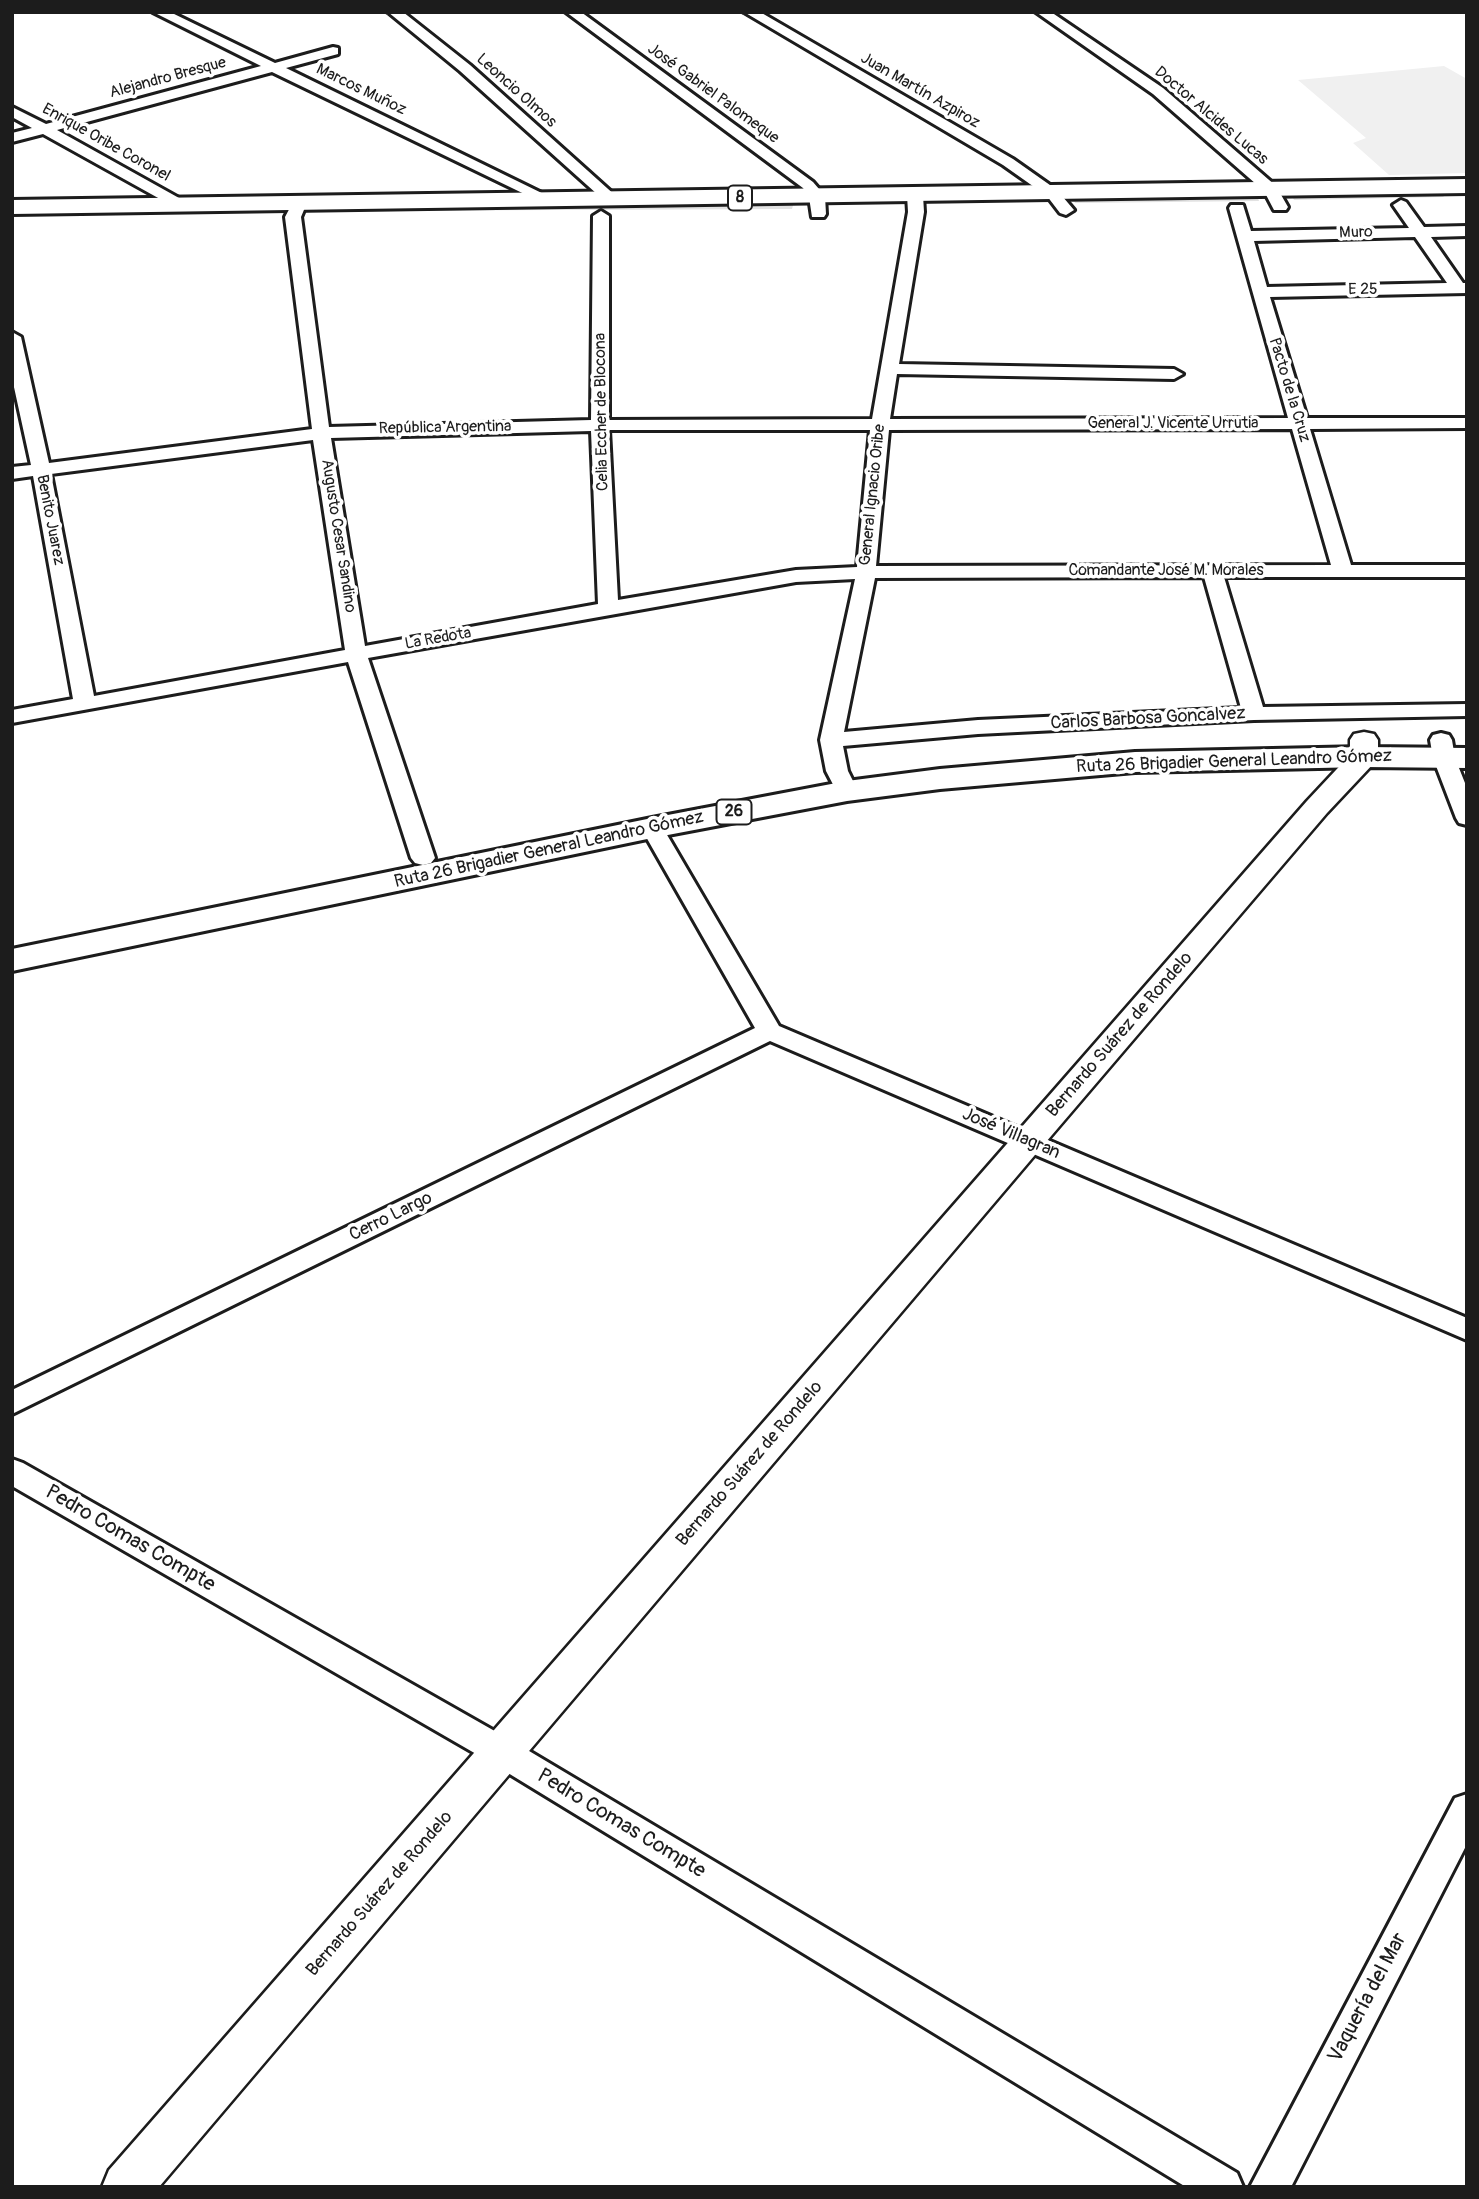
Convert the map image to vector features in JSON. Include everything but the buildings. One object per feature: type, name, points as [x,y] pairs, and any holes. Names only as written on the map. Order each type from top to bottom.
[{"type":"main road","name":"8","points":[[1059,201],[1237,208],[1276,198],[1401,205],[1465,193]]},
{"type":"main road","name":"8","points":[[12,218],[295,211],[1465,193]]},
{"type":"main road","name":"8","points":[[12,207],[183,206],[295,211],[548,200],[606,208]]},
{"type":"main road","name":"Ruta 26 Brigadier General Leandro Gómez","points":[[12,939],[423,858],[838,767],[940,779],[1135,762],[1364,748],[1457,761]]},
{"type":"main road","name":"Ruta 26 Brigadier General Leandro Gómez","points":[[12,960],[652,828],[838,767]]},
{"type":"street","name":"Marcos Muñoz","points":[[159,12],[548,200]]},
{"type":"street","name":"Leoncio Olmos","points":[[394,12],[465,68],[606,208]]},
{"type":"street","name":"José Gabriel Palomeque","points":[[572,12],[808,185],[818,205]]},
{"type":"street","name":"Juan Martín Azpiroz","points":[[750,12],[996,155],[1059,201]]},
{"type":"street","name":"Doctor Alcides Lucas","points":[[1042,12],[1158,91],[1276,198]]},
{"type":"street","name":"Alejandro Bresque","points":[[12,138],[333,51]]},
{"type":"street","name":"Enrique Oribe Coronel","points":[[12,111],[183,206]]},
{"type":"street","name":"General Ignacio Oribe","points":[[838,767],[866,572],[880,424],[916,203]]},
{"type":"street","points":[[1401,205],[1418,232],[1462,288]]},
{"type":"street","name":"Celia Eccher de Blocona","points":[[606,208],[600,425],[608,608]]},
{"type":"street","name":"Pacto de la Cruz","points":[[1237,208],[1259,292],[1343,571]]},
{"type":"street","name":"Augusto Cesar Sandino","points":[[295,211],[321,432],[356,653],[423,858]]},
{"type":"street","name":"Muro","points":[[1246,236],[1467,231]]},
{"type":"street","name":"E 25","points":[[1259,292],[1462,288]]},
{"type":"street","name":"Benito Juarez","points":[[12,337],[41,469],[85,704]]},
{"type":"street","points":[[889,369],[1174,374]]},
{"type":"street","name":"General J. Vicente Urrutia","points":[[880,424],[1467,423]]},
{"type":"street","name":"República Argentina","points":[[12,474],[321,432],[600,425],[880,424]]},
{"type":"street","points":[[1212,571],[1254,714]]},
{"type":"street","name":"Comandante José M. Morales","points":[[866,572],[1467,571]]},
{"type":"street","name":"La Redota","points":[[12,717],[796,576],[866,572]]},
{"type":"street","name":"Carlos Barbosa Goncalvez","points":[[838,767],[978,727],[1254,714],[1467,710]]},
{"type":"street","name":"Bernardo Suárez de Rondelo","points":[[127,2187],[1317,807],[1364,748]]},
{"type":"street","points":[[1457,761],[1467,818]]},
{"type":"street","points":[[652,828],[769,1031]]},
{"type":"street","name":"José Villagran","points":[[769,1031],[1467,1330]]},
{"type":"street","name":"Cerro Largo","points":[[12,1403],[769,1031]]},
{"type":"street","name":"Pedro Comas Compte","points":[[12,1471],[502,1752],[1223,2187]]},
{"type":"street","name":"Vaquería del Mar","points":[[1270,2187],[1467,1809]]},
{"type":"shaded area","points":[[1444,66],[1467,79],[1467,173],[1389,175],[1353,143],[1366,138],[1298,80]]},
{"type":"shaded area","points":[[1439,191],[1444,197],[1294,200],[1291,194]]},
{"type":"shaded area","points":[[1257,195],[1259,201],[1075,203],[1073,198]]},
{"type":"shaded area","points":[[794,202],[792,209],[320,211],[320,209]]}]
